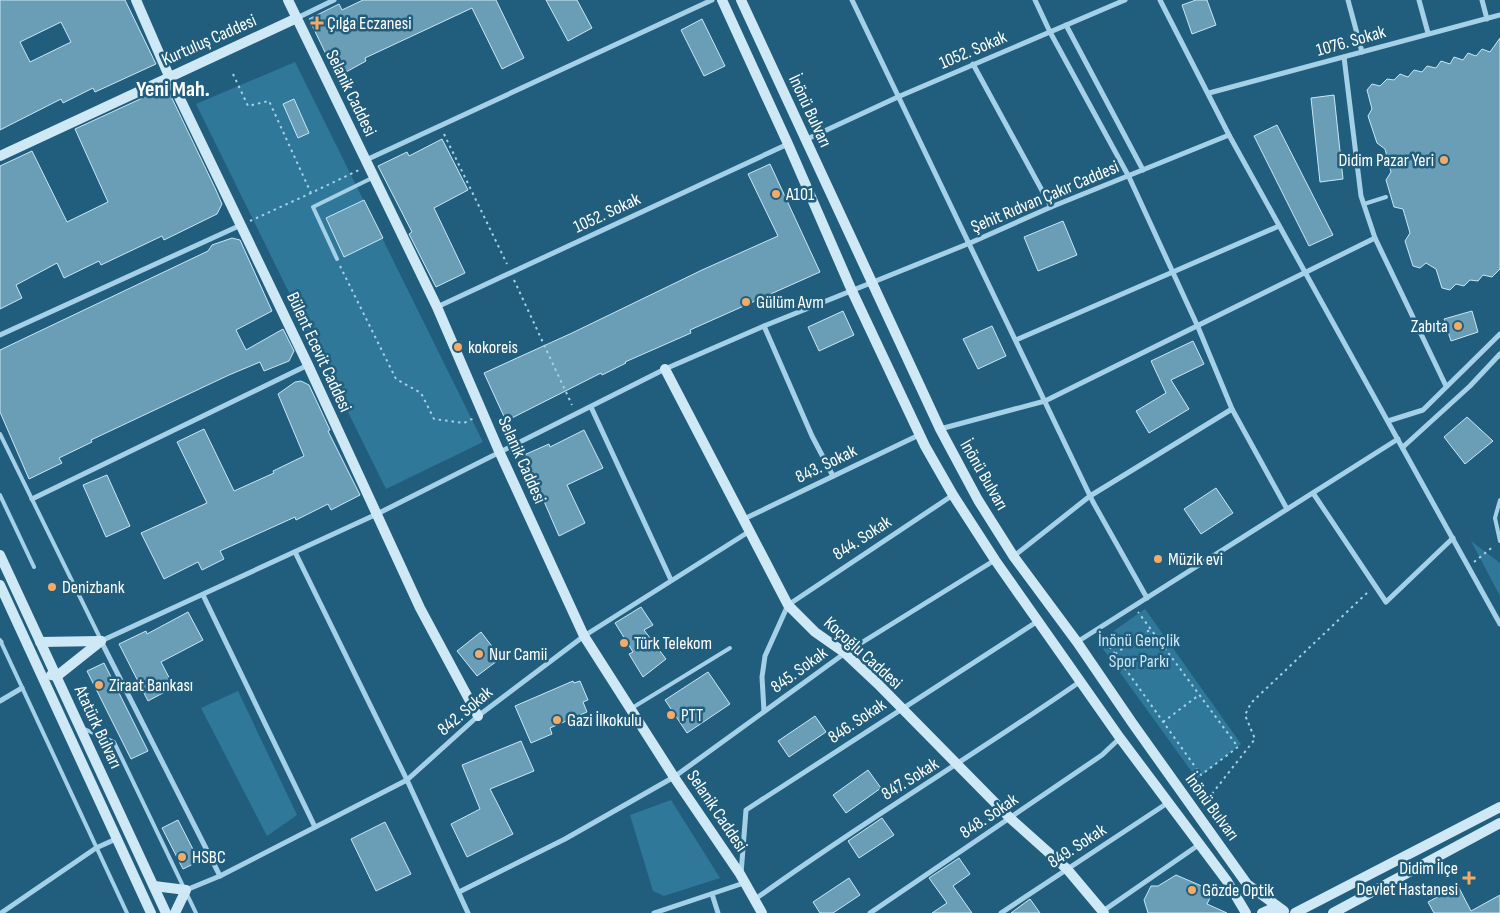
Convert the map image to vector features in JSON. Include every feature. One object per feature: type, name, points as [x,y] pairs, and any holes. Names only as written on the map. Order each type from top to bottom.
[{"type":"main road","name":"Bülent Ecevit Caddesi","points":[[136,0],[169,76],[308,365],[420,608],[478,716]]},
{"type":"main road","name":"Selanik Caddesi","points":[[288,0],[437,307],[499,451],[584,636],[742,879],[762,913]]},
{"type":"main road","name":"İnönü Bulvarı","points":[[722,0],[788,144],[852,291],[920,434],[953,495],[995,560],[1082,681],[1120,738],[1227,881],[1246,913]]},
{"type":"main road","name":"İnönü Bulvarı","points":[[741,0],[940,429],[978,500],[1014,557],[1077,642],[1248,884],[1289,912]]},
{"type":"main road","name":"Kurtuluş Caddesi","points":[[0,156],[296,18]]},
{"type":"main road","name":"Koçoğlu Caddesi","points":[[665,369],[788,605],[815,632],[844,653],[1010,818],[1067,869],[1102,912]]},
{"type":"main road","name":"Atatürk Bulvarı","points":[[0,555],[166,913]]},
{"type":"main road","name":"Atatürk Bulvarı","points":[[0,585],[151,913]]},
{"type":"main road","points":[[40,642],[101,641]]},
{"type":"main road","points":[[40,672],[57,676],[101,641]]},
{"type":"main road","points":[[1262,913],[1271,909],[1289,912],[1500,807]]},
{"type":"main road","points":[[1333,913],[1500,823]]},
{"type":"main road","points":[[154,886],[186,890],[175,913]]},
{"type":"street","points":[[296,18],[334,0]]},
{"type":"street","points":[[367,163],[440,126],[712,0]]},
{"type":"street","points":[[852,0],[900,96],[1090,496],[1147,598]]},
{"type":"street","points":[[1035,0],[1050,32],[1129,177],[1198,327],[1232,409],[1287,509]]},
{"type":"street","name":"1052. Sokak","points":[[806,140],[900,96],[1125,0]]},
{"type":"street","points":[[1160,0],[1229,135],[1500,624]]},
{"type":"street","points":[[1348,0],[1362,52]]},
{"type":"street","points":[[1419,0],[1428,33]]},
{"type":"street","points":[[1482,0],[1487,19]]},
{"type":"street","name":"1076. Sokak","points":[[1209,93],[1500,15]]},
{"type":"street","points":[[1066,25],[1143,170]]},
{"type":"street","points":[[1344,57],[1364,204],[1375,238],[1446,386]]},
{"type":"street","points":[[973,64],[1051,208]]},
{"type":"street","name":"Şehit Rıdvan Çakır Caddesi","points":[[101,641],[377,514],[665,369],[764,326],[1229,135]]},
{"type":"street","name":"1052. Sokak","points":[[437,307],[788,144]]},
{"type":"street","points":[[0,335],[241,225]]},
{"type":"street","points":[[1016,340],[1279,226]]},
{"type":"street","points":[[940,429],[1045,401],[1375,238]]},
{"type":"street","points":[[764,326],[812,436],[833,476]]},
{"type":"street","points":[[1388,421],[1423,410],[1500,334]]},
{"type":"street","points":[[1403,447],[1470,386],[1500,354]]},
{"type":"street","points":[[32,499],[308,365]]},
{"type":"street","points":[[590,407],[671,580]]},
{"type":"street","points":[[1014,557],[1090,496],[1232,409]]},
{"type":"street","name":"843. Sokak","points":[[744,519],[920,434]]},
{"type":"street","points":[[1077,642],[1398,439]]},
{"type":"street","points":[[1313,493],[1386,602],[1453,538]]},
{"type":"street","name":"844. Sokak","points":[[788,605],[953,495]]},
{"type":"street","name":"842. Sokak","points":[[186,890],[220,876],[407,780],[478,716],[584,636],[750,531]]},
{"type":"street","points":[[295,552],[407,780],[468,913]]},
{"type":"street","name":"845. Sokak","points":[[459,892],[565,839],[674,777],[844,653],[995,560]]},
{"type":"street","points":[[203,595],[315,827]]},
{"type":"street","points":[[764,711],[762,677],[765,656],[788,605]]},
{"type":"street","name":"846. Sokak","points":[[742,879],[746,810],[1038,621]]},
{"type":"street","points":[[101,641],[220,876]]},
{"type":"street","name":"847. Sokak","points":[[754,900],[819,853],[957,766],[1082,681]]},
{"type":"street","points":[[0,701],[22,688]]},
{"type":"street","name":"848. Sokak","points":[[870,913],[1102,755],[1120,738]]},
{"type":"street","name":"849. Sokak","points":[[1001,913],[1169,802]]},
{"type":"street","points":[[1,913],[96,848],[116,839]]},
{"type":"street","points":[[1102,912],[1200,844]]},
{"type":"street","points":[[654,913],[712,894],[742,879]]},
{"type":"street","points":[[712,894],[718,913]]},
{"type":"lane","points":[[337,259],[313,207],[374,177]]},
{"type":"lane","points":[[1364,204],[1386,196]]},
{"type":"lane","points":[[0,434],[101,641]]},
{"type":"lane","points":[[0,495],[34,567]]},
{"type":"lane","points":[[1500,500],[1495,518],[1500,541]]},
{"type":"lane","points":[[0,641],[127,913]]},
{"type":"lane","points":[[630,709],[730,648]]},
{"type":"lane","points":[[80,727],[114,742],[196,913]]},
{"type":"path","points":[[233,74],[248,106],[268,101],[312,193]]},
{"type":"path","points":[[440,126],[475,197]]},
{"type":"path","points":[[241,225],[312,193],[367,163]]},
{"type":"path","points":[[337,259],[396,379],[421,393],[434,419],[464,423],[483,413]]},
{"type":"path","points":[[539,335],[577,414]]},
{"type":"path","points":[[1469,568],[1485,552],[1500,541]]},
{"type":"path","points":[[1197,813],[1255,739],[1245,715],[1251,703],[1375,586]]},
{"type":"path","points":[[1097,629],[1201,776],[1238,747],[1134,606]]},
{"type":"path","points":[[1115,654],[1151,629]]},
{"type":"path","points":[[1163,722],[1200,695]]},
{"type":"green space","points":[[295,62],[483,442],[386,489],[196,104]]},
{"type":"green space","points":[[1471,541],[1500,563],[1500,596]]},
{"type":"green space","name":"İnönü Gençlik Spor Parkı","points":[[1145,609],[1241,744],[1197,779],[1098,642]]},
{"type":"green space","points":[[238,691],[297,815],[267,836],[201,708]]},
{"type":"green space","points":[[671,800],[720,878],[664,896],[653,891],[630,815]]},
{"type":"building","points":[[0,0],[125,0],[156,64],[95,92],[93,88],[63,103],[61,99],[0,130]],"holes":[[[61,22],[71,42],[30,62],[20,42]]]},
{"type":"building","points":[[363,0],[496,0],[524,58],[502,69],[472,8],[365,58],[366,61],[337,77],[309,19],[339,4],[342,10]]},
{"type":"building","points":[[546,0],[577,0],[592,28],[568,41]]},
{"type":"building","points":[[1196,0],[1207,0],[1216,25],[1192,34],[1182,5]]},
{"type":"building","points":[[702,19],[725,66],[704,76],[681,30]]},
{"type":"building","name":"Didim Pazar Yeri","points":[[1500,38],[1500,269],[1492,277],[1483,275],[1478,281],[1470,280],[1464,286],[1456,284],[1450,290],[1442,288],[1436,269],[1426,263],[1420,268],[1413,266],[1405,241],[1410,233],[1403,209],[1394,207],[1386,180],[1391,172],[1385,149],[1377,143],[1368,116],[1372,109],[1367,90],[1372,84],[1380,86],[1387,79],[1394,80],[1400,74],[1408,77],[1414,70],[1422,72],[1427,66],[1436,68],[1441,61],[1450,64],[1454,57],[1463,60],[1468,53],[1476,56],[1482,49],[1490,52]]},
{"type":"building","points":[[162,89],[169,92],[215,188],[222,204],[217,214],[164,240],[162,236],[101,265],[99,261],[64,278],[57,263],[16,285],[22,298],[0,309],[0,166],[32,151],[67,222],[108,202],[75,129]]},
{"type":"building","points":[[1334,95],[1343,179],[1320,182],[1311,98]]},
{"type":"building","points":[[294,99],[309,133],[298,138],[283,104]]},
{"type":"building","points":[[1277,125],[1333,235],[1309,246],[1254,136]]},
{"type":"building","points":[[442,139],[468,190],[434,208],[465,273],[436,287],[409,234],[412,232],[378,166],[407,152],[409,156]]},
{"type":"building","points":[[770,164],[820,272],[690,330],[691,333],[625,362],[602,375],[601,373],[506,421],[484,373],[778,236],[748,174]]},
{"type":"building","points":[[364,200],[383,238],[344,257],[326,218]]},
{"type":"building","points":[[1063,221],[1077,255],[1038,271],[1024,237]]},
{"type":"building","points":[[232,238],[240,240],[272,311],[236,330],[246,350],[283,329],[294,351],[289,361],[264,371],[260,362],[229,375],[91,440],[92,442],[59,458],[62,463],[29,479],[0,412],[0,350],[208,251],[212,245]]},
{"type":"building","points":[[843,311],[854,335],[819,351],[808,327]]},
{"type":"building","points":[[1472,311],[1478,332],[1451,341],[1444,319]]},
{"type":"building","points":[[992,326],[1006,356],[978,369],[963,339]]},
{"type":"building","points":[[1193,341],[1204,364],[1171,380],[1189,409],[1149,433],[1136,411],[1166,393],[1151,361]]},
{"type":"building","points":[[301,381],[309,385],[330,430],[328,431],[360,495],[331,510],[328,504],[296,520],[295,517],[220,551],[224,559],[202,570],[198,562],[164,579],[141,533],[207,503],[177,442],[204,429],[234,491],[274,473],[273,471],[304,456],[278,394],[295,382]]},
{"type":"building","points":[[1467,417],[1493,441],[1465,464],[1444,437]]},
{"type":"building","points":[[584,430],[603,468],[567,485],[585,523],[559,536],[524,455],[549,444],[550,447]]},
{"type":"building","points":[[107,475],[130,526],[106,537],[83,485]]},
{"type":"building","points":[[1216,488],[1233,513],[1201,534],[1184,509]]},
{"type":"building","points":[[641,607],[653,625],[644,630],[666,659],[643,677],[629,654],[633,652],[615,623]]},
{"type":"building","points":[[188,612],[203,640],[161,662],[174,687],[148,701],[119,644],[146,631],[147,634]]},
{"type":"building","name":"Nur Camii","points":[[481,632],[501,658],[477,676],[457,651]]},
{"type":"building","points":[[104,663],[148,751],[131,759],[87,671]]},
{"type":"building","points":[[708,672],[730,704],[687,733],[665,700]]},
{"type":"building","points":[[573,681],[574,683],[580,681],[588,700],[583,702],[587,712],[550,728],[552,734],[531,743],[515,706]]},
{"type":"building","points":[[815,716],[826,732],[789,757],[778,741]]},
{"type":"building","points":[[521,741],[534,771],[490,789],[513,834],[467,857],[451,824],[480,809],[462,765]]},
{"type":"building","points":[[868,770],[881,788],[846,813],[833,795]]},
{"type":"building","points":[[882,818],[894,835],[859,858],[848,841]]},
{"type":"building","points":[[178,820],[199,861],[183,869],[162,828]]},
{"type":"building","points":[[385,822],[411,874],[376,891],[351,839]]},
{"type":"building","points":[[959,858],[970,874],[953,886],[972,913],[932,913],[947,903],[929,878]]},
{"type":"building","points":[[1176,875],[1204,887],[1202,892],[1211,896],[1207,904],[1227,913],[1148,913],[1144,900],[1151,886],[1158,886]]},
{"type":"building","points":[[849,878],[860,895],[833,913],[820,913],[813,902]]},
{"type":"building","points":[[1458,886],[1471,911],[1500,895],[1500,913],[1434,913],[1428,902]]},
{"type":"building","points":[[1030,899],[1040,913],[1011,913]]},
{"type":"place","name":"Çılga Eczanesi","points":[[317,23]]},
{"type":"place","name":"Didim Pazar Yeri","points":[[1444,160]]},
{"type":"place","name":"A101","points":[[776,194]]},
{"type":"place","name":"Gülüm Avm","points":[[746,302]]},
{"type":"place","name":"Zabıta","points":[[1458,326]]},
{"type":"place","name":"kokoreis","points":[[458,347]]},
{"type":"place","name":"Müzik evi","points":[[1158,559]]},
{"type":"place","name":"Denizbank","points":[[52,587]]},
{"type":"place","name":"Türk Telekom","points":[[624,643]]},
{"type":"place","name":"Nur Camii","points":[[479,654]]},
{"type":"place","name":"Ziraat Bankası","points":[[99,685]]},
{"type":"place","name":"PTT","points":[[671,715]]},
{"type":"place","name":"Gazi İlkokulu","points":[[557,720]]},
{"type":"place","name":"HSBC","points":[[182,857]]},
{"type":"place","name":"Didim İlçe Devlet Hastanesi","points":[[1469,878]]},
{"type":"place","name":"Gözde Optik","points":[[1192,890]]},
{"type":"district","name":"Yeni Mah.","points":[[173,89]]}]
